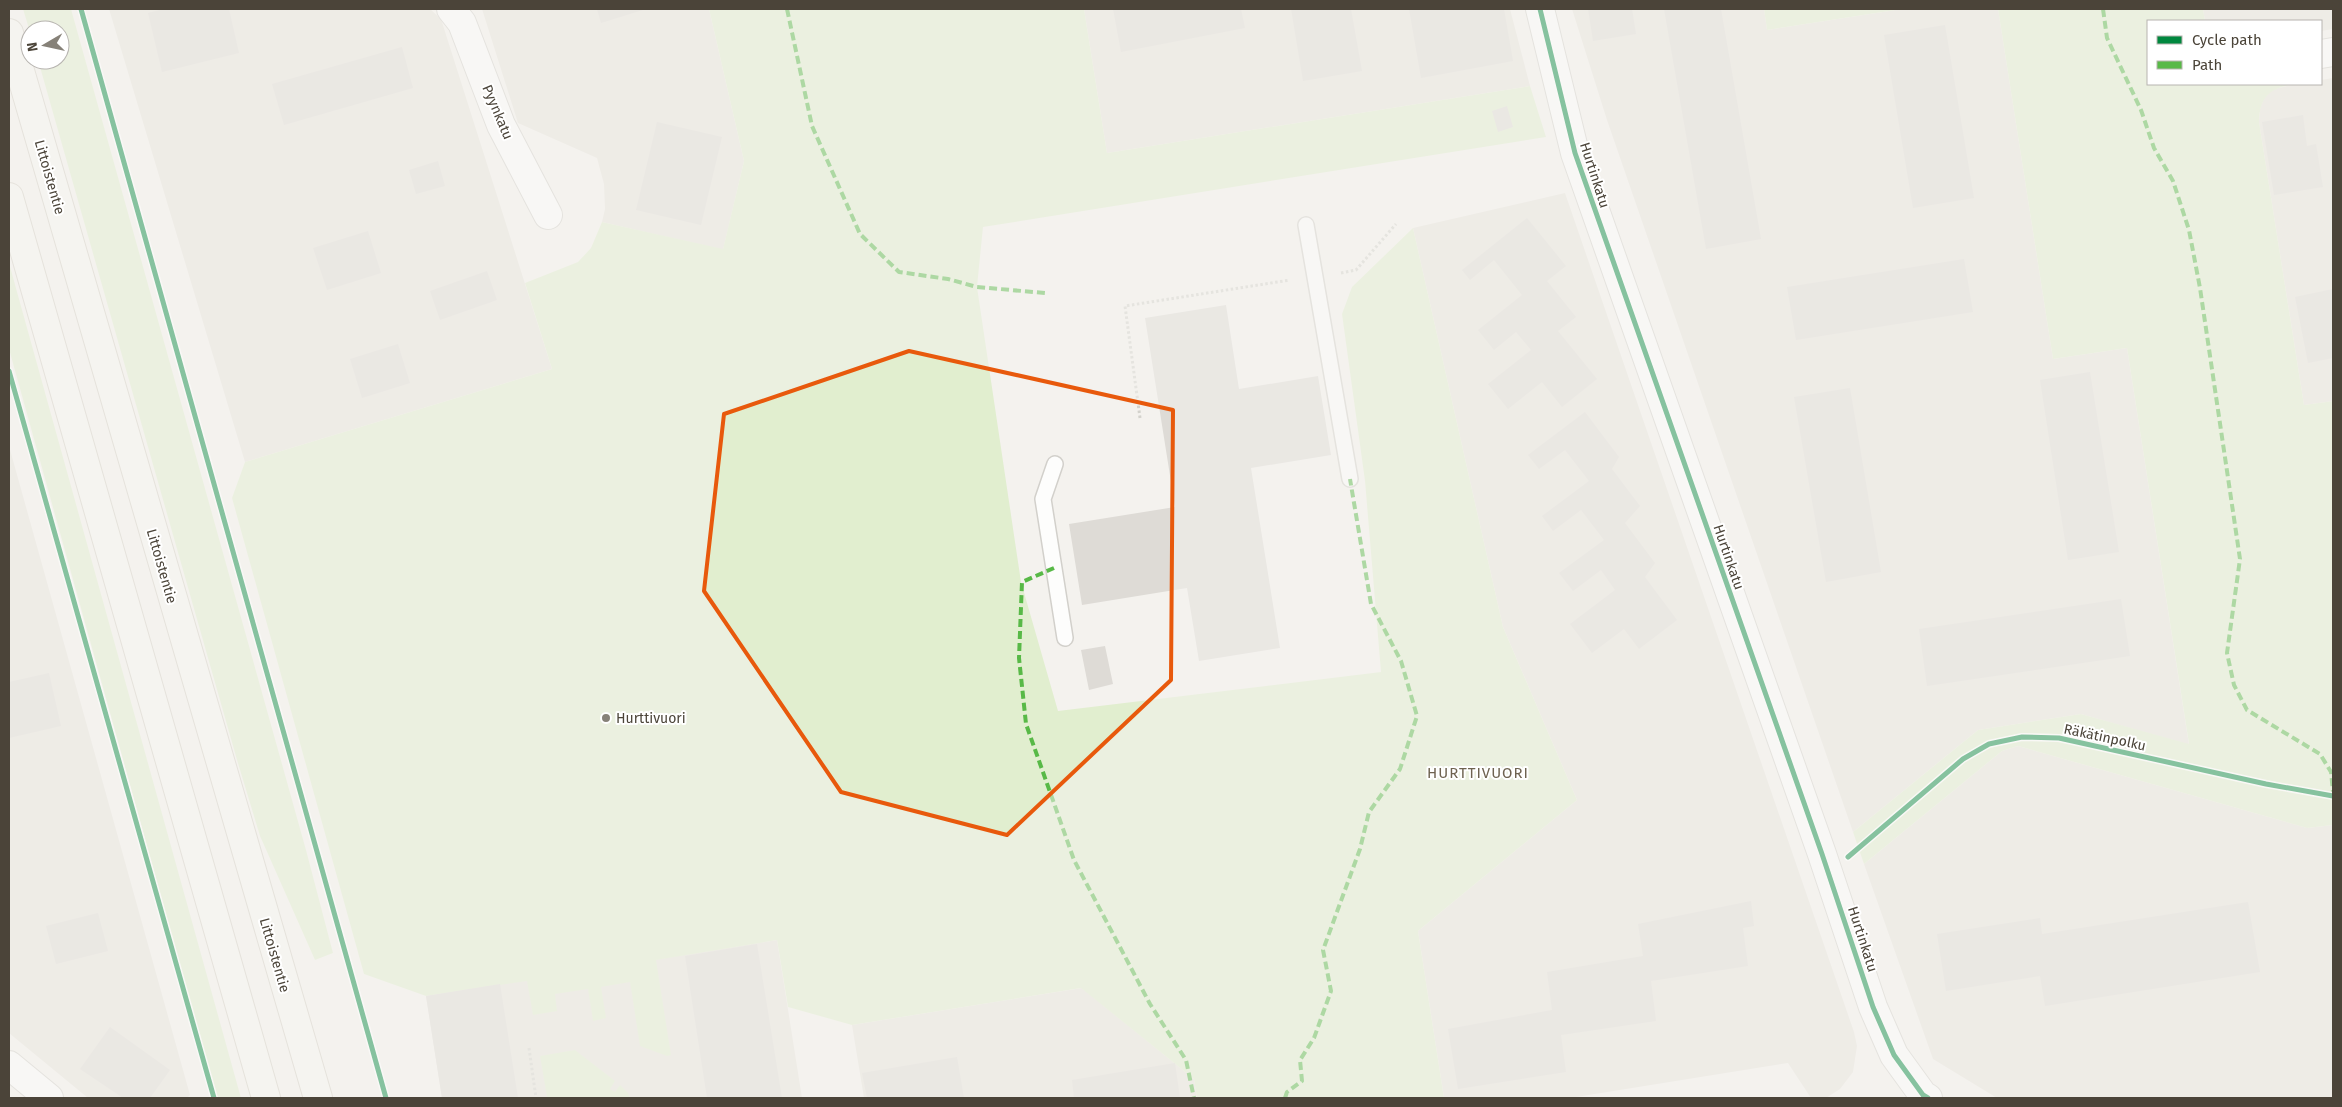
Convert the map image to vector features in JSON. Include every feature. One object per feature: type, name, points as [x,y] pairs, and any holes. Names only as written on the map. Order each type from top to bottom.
[{"type":"main road","name":"Littoistentie","points":[[9,33],[318,1098]]},
{"type":"main road","points":[[9,197],[266,1098]]},
{"type":"street","name":"Pyynkatu","points":[[451,9],[462,23],[501,125],[548,215]]},
{"type":"street","name":"Hurtinkatu","points":[[1540,9],[1580,168],[1822,854],[1873,1007],[1894,1055],[1923,1097]]},
{"type":"street","points":[[9,1065],[49,1098]]},
{"type":"lane","points":[[1306,225],[1350,480]]},
{"type":"lane","points":[[1055,464],[1043,498],[1065,638]]},
{"type":"path","points":[[1140,418],[1125,306],[1356,270],[1396,224]]},
{"type":"path","points":[[529,1048],[536,1098]]},
{"type":"highlighted area","points":[[909,351],[1173,410],[1171,680],[1007,835],[841,792],[704,591],[724,414]]},
{"type":"shaded area","points":[[109,9],[430,9],[441,19],[552,369],[245,462]]},
{"type":"shaded area","points":[[482,9],[709,9],[744,161],[723,250],[602,222],[605,209],[604,184],[597,158],[518,123]]},
{"type":"shaded area","points":[[1084,9],[1510,9],[1530,86],[1107,153]]},
{"type":"shaded area","points":[[1572,9],[1764,9],[1767,30],[1902,9],[1998,9],[2053,359],[2127,348],[2189,745],[2081,714],[1978,730],[1853,832],[1607,120]]},
{"type":"shaded area","points":[[2203,9],[2333,9],[2333,29],[2322,31],[2322,20],[2205,20]]},
{"type":"shaded area","points":[[2333,78],[2333,401],[2304,405],[2259,122],[2260,109],[2265,96],[2274,89],[2291,85],[2322,85],[2322,80]]},
{"type":"shaded area","points":[[1565,193],[1854,1032],[1857,1046],[1853,1072],[1840,1089],[1826,1098],[1811,1098],[1788,1063],[1570,1098],[1444,1098],[1418,931],[1577,800],[1503,627],[1413,228]]},
{"type":"shaded area","points":[[9,446],[190,1095],[187,1098],[88,1098],[9,1033]]},
{"type":"shaded area","points":[[2018,746],[2307,828],[2333,825],[2333,1098],[1997,1098],[1933,1059],[1864,864],[2002,751]]},
{"type":"shaded area","points":[[777,940],[802,1098],[442,1098],[426,996]]},
{"type":"shaded area","points":[[1082,988],[1194,1079],[1197,1098],[864,1098],[852,1025]]},
{"type":"green space","points":[[23,9],[71,9],[306,850],[333,953],[315,960],[260,836],[41,70],[70,70],[70,20],[26,20]]},
{"type":"green space","points":[[709,9],[1084,9],[1107,153],[1530,86],[1546,137],[983,227],[977,287],[1021,582],[1058,711],[1381,672],[1365,481],[1342,314],[1352,287],[1413,228],[1503,627],[1577,800],[1418,931],[1444,1098],[1197,1098],[1194,1079],[1081,988],[852,1025],[788,1007],[777,940],[656,960],[671,1055],[667,1056],[640,1046],[630,982],[601,987],[606,1018],[593,1021],[588,989],[555,994],[557,1011],[533,1015],[527,981],[426,996],[364,974],[232,498],[245,462],[552,369],[525,283],[578,262],[591,248],[602,222],[723,249],[744,161]]},
{"type":"green space","points":[[1764,9],[1902,9],[1767,30]]},
{"type":"green space","points":[[1998,9],[2203,9],[2205,20],[2147,20],[2147,85],[2290,85],[2279,88],[2268,95],[2262,106],[2259,122],[2304,405],[2333,401],[2333,825],[2307,828],[2018,746],[2002,751],[1864,864],[1853,832],[1978,730],[2081,714],[2189,744],[2127,348],[2053,359]]},
{"type":"green space","points":[[9,263],[241,1098],[217,1098],[9,349]]},
{"type":"green space","points":[[575,1050],[615,1081],[610,1089],[615,1092],[620,1085],[630,1098],[547,1097],[540,1056]]},
{"type":"building","points":[[163,9],[229,9],[239,53],[162,72],[148,13]]},
{"type":"building","points":[[597,9],[646,9],[601,23]]},
{"type":"building","points":[[1113,9],[1241,9],[1245,28],[1121,52]]},
{"type":"building","points":[[1291,9],[1351,9],[1362,71],[1303,81]]},
{"type":"building","points":[[1409,9],[1504,9],[1513,61],[1421,78]]},
{"type":"building","points":[[1588,9],[1632,9],[1636,34],[1593,41]]},
{"type":"building","points":[[1664,9],[1721,9],[1761,239],[1706,249]]},
{"type":"building","points":[[1945,25],[1974,198],[1913,208],[1884,35]]},
{"type":"building","points":[[402,47],[413,88],[284,125],[272,84]]},
{"type":"building","points":[[1507,106],[1513,127],[1498,132],[1492,111]]},
{"type":"building","points":[[2303,115],[2307,146],[2316,144],[2323,187],[2274,195],[2262,122]]},
{"type":"building","points":[[657,122],[722,137],[701,225],[636,210]]},
{"type":"building","points":[[438,161],[445,186],[416,194],[409,170]]},
{"type":"building","points":[[1527,218],[1566,266],[1547,281],[1576,317],[1558,331],[1597,379],[1562,407],[1542,382],[1508,409],[1488,384],[1531,350],[1516,332],[1494,350],[1478,330],[1522,295],[1494,260],[1470,280],[1462,270]]},
{"type":"building","points":[[368,231],[381,273],[327,290],[313,248]]},
{"type":"building","points":[[1964,259],[1973,312],[1796,340],[1787,287]]},
{"type":"building","points":[[487,271],[497,300],[440,320],[430,291]]},
{"type":"building","points":[[2333,289],[2333,358],[2308,363],[2295,297]]},
{"type":"building","points":[[1226,305],[1239,389],[1318,376],[1331,455],[1251,468],[1280,648],[1199,661],[1187,588],[1082,605],[1069,524],[1175,507],[1145,318]]},
{"type":"building","points":[[398,344],[410,383],[362,398],[350,359]]},
{"type":"building","points":[[2090,372],[2119,552],[2068,560],[2040,380]]},
{"type":"building","points":[[1850,388],[1881,572],[1826,582],[1794,397]]},
{"type":"building","points":[[1585,412],[1619,457],[1612,469],[1640,506],[1625,523],[1655,563],[1645,577],[1677,620],[1639,649],[1624,629],[1592,653],[1570,624],[1615,590],[1601,570],[1573,591],[1559,573],[1604,540],[1581,510],[1553,531],[1542,516],[1589,481],[1565,450],[1539,469],[1528,455]]},
{"type":"building","points":[[2121,599],[2130,656],[1927,686],[1919,629]]},
{"type":"building","points":[[1105,646],[1113,684],[1089,690],[1081,650]]},
{"type":"building","points":[[49,673],[61,726],[9,738],[9,682]]},
{"type":"building","points":[[1751,901],[1754,926],[1743,928],[1748,966],[1651,981],[1656,1021],[1561,1035],[1566,1072],[1458,1089],[1448,1029],[1552,1010],[1547,972],[1643,956],[1638,924]]},
{"type":"building","points":[[2248,902],[2260,972],[2045,1006],[2040,976],[1946,991],[1937,934],[2040,918],[2042,934]]},
{"type":"building","points":[[98,913],[108,951],[56,964],[46,926]]},
{"type":"building","points":[[757,944],[782,1098],[707,1098],[685,956]]},
{"type":"building","points":[[500,984],[518,1098],[442,1098],[426,996]]},
{"type":"building","points":[[110,1027],[170,1070],[150,1098],[123,1098],[80,1069]]},
{"type":"building","points":[[957,1057],[964,1098],[867,1098],[862,1073]]},
{"type":"building","points":[[1175,1063],[1180,1098],[1074,1098],[1072,1080]]},
{"type":"marked path","points":[[787,9],[812,126],[860,234],[899,272],[948,279],[977,287],[1045,293]]},
{"type":"marked path","points":[[2103,9],[2107,38],[2141,110],[2154,148],[2173,181],[2189,230],[2200,288],[2240,559],[2227,653],[2234,685],[2247,710],[2320,754],[2331,772],[2333,792]]},
{"type":"marked path","points":[[1285,1098],[1287,1092],[1302,1081],[1300,1060],[1314,1038],[1331,991],[1323,950],[1360,849],[1369,812],[1400,769],[1417,716],[1401,661],[1371,604],[1350,479]]},
{"type":"marked path","points":[[1054,568],[1022,582],[1019,658],[1026,724],[1074,860],[1150,1004],[1186,1060],[1194,1098]]},
{"type":"cycle path","points":[[81,9],[386,1098]]},
{"type":"cycle path","points":[[1540,9],[1575,153],[1822,854],[1873,1007],[1894,1055],[1923,1095],[1928,1098]]},
{"type":"cycle path","points":[[9,371],[214,1098]]},
{"type":"cycle path","name":"Räkätinpolku","points":[[1848,857],[1963,759],[1989,744],[2022,737],[2059,738],[2266,784],[2333,796]]},
{"type":"place","name":"Hurttivuori","points":[[606,718]]},
{"type":"district","name":"HURTTIVUORI","points":[[1478,773]]}]
